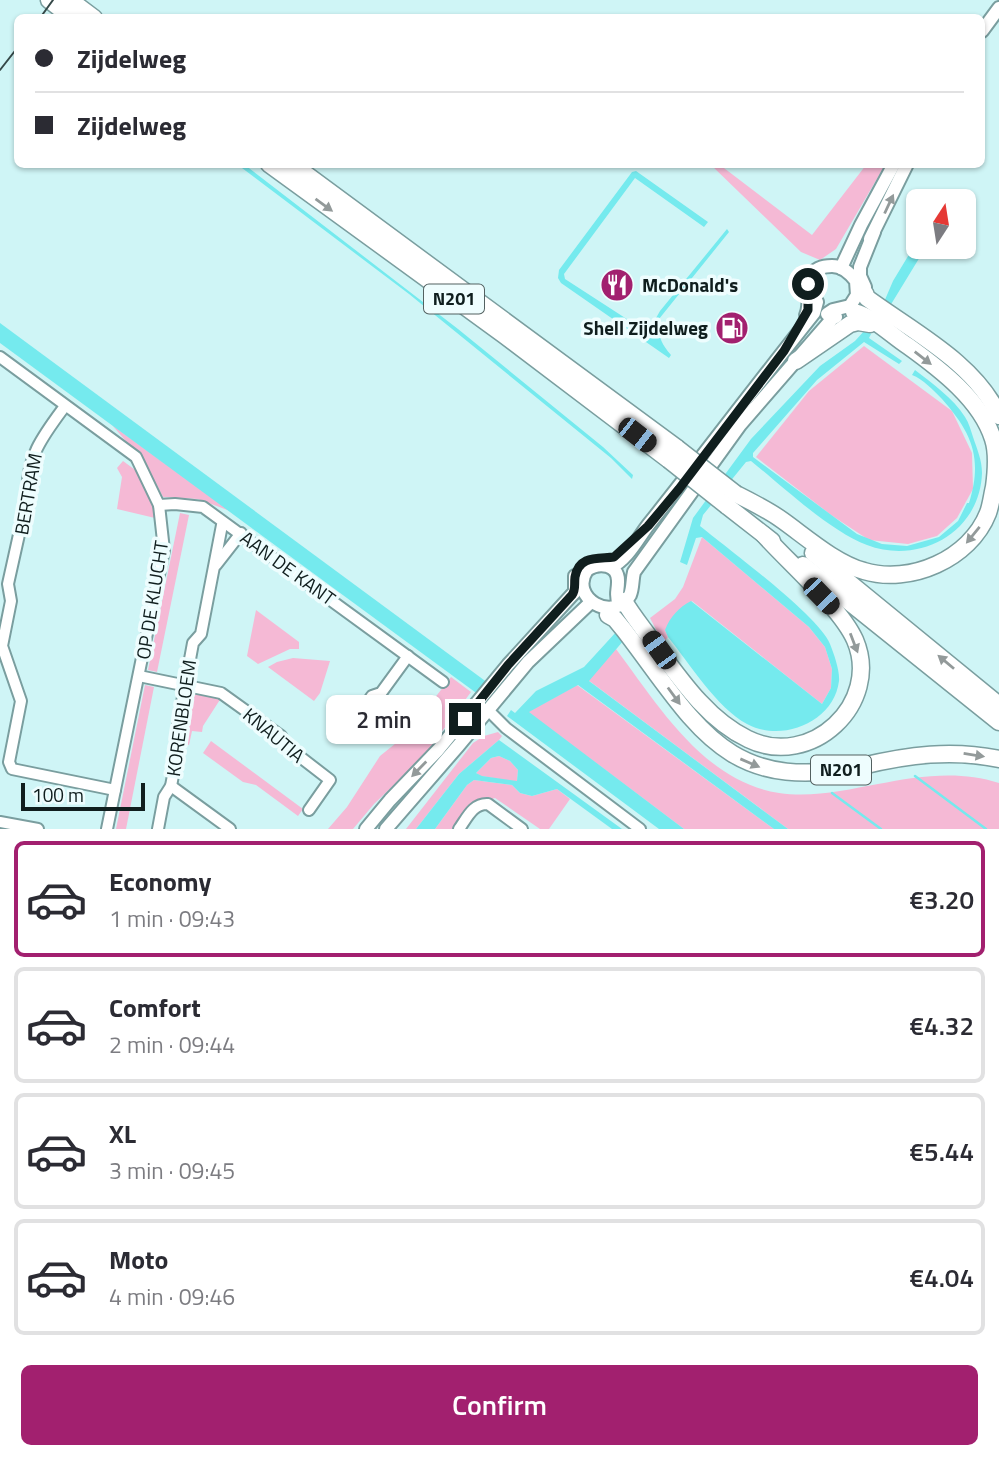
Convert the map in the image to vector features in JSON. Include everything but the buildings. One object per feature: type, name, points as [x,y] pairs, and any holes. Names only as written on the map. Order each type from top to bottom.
[{"type":"highway","points":[[48,0],[67,14]]},
{"type":"highway","points":[[70,0],[89,14]]},
{"type":"highway","name":"N201","points":[[274,168],[673,454]]},
{"type":"highway","name":"N201","points":[[297,168],[732,500],[859,590],[999,705]]},
{"type":"highway","points":[[860,301],[906,327],[970,374],[992,401],[999,416]]},
{"type":"highway","name":"N201","points":[[860,301],[873,321],[887,333]]},
{"type":"highway","name":"N201","points":[[732,500],[780,519],[822,549],[862,571],[890,576],[939,564],[956,554],[975,534],[988,513],[997,471],[993,440],[978,408],[922,356],[866,322],[849,324],[790,356]]},
{"type":"highway","name":"N201","points":[[613,603],[659,650],[705,706],[726,725],[750,740],[779,747],[800,745],[820,737],[838,724],[857,690],[860,664],[855,640],[836,612],[732,500]]},
{"type":"highway","name":"N201","points":[[764,535],[999,722]]},
{"type":"highway","name":"N201","points":[[613,603],[615,619],[704,733],[724,749],[760,767],[782,772],[820,773],[904,757],[958,752],[999,759]]},
{"type":"main road","points":[[985,27],[999,8]]},
{"type":"main road","points":[[837,267],[892,168]]},
{"type":"main road","points":[[613,603],[619,568],[648,526],[790,356],[832,319],[832,315],[860,301],[855,266],[905,168]]},
{"type":"main road","points":[[832,315],[813,303],[807,294],[818,270],[837,267],[857,277]]},
{"type":"main road","points":[[565,629],[613,603],[619,568],[660,536],[790,356],[814,313],[813,303]]},
{"type":"main road","points":[[366,829],[438,750],[485,708],[516,656],[554,617],[577,599],[587,565],[598,557],[619,568]]},
{"type":"main road","points":[[579,588],[613,603]]},
{"type":"main road","points":[[386,829],[485,708],[528,662],[565,629],[613,603]]},
{"type":"street","name":"OP DE KLUCHT","points":[[0,357],[136,457],[159,505],[164,550],[107,829]]},
{"type":"street","name":"BERTRAM","points":[[5,752],[21,701],[2,646],[11,601],[8,584],[28,494],[31,460],[36,446],[65,406]]},
{"type":"street","name":"AAN DE KANT","points":[[159,505],[203,507],[443,682]]},
{"type":"street","name":"KORENBLOEM","points":[[158,829],[164,797],[171,786],[181,733],[178,724],[192,643],[201,634],[222,525]]},
{"type":"street","name":"KORENBLOEM","points":[[214,567],[241,533]]},
{"type":"street","points":[[350,727],[372,696],[381,693],[408,656]]},
{"type":"street","name":"KNAUTIA","points":[[139,676],[221,693],[281,736],[286,746],[330,780],[309,810]]},
{"type":"street","points":[[485,708],[494,724],[506,728],[640,829]]},
{"type":"street","points":[[5,752],[12,769],[115,790]]},
{"type":"street","points":[[171,786],[230,829]]},
{"type":"street","points":[[459,829],[481,803],[488,804],[522,829]]},
{"type":"street","points":[[0,821],[38,829]]},
{"type":"shaded area","points":[[714,168],[724,168],[812,235],[864,168],[883,168],[836,249],[820,260],[801,252]]},
{"type":"shaded area","points":[[864,346],[952,411],[972,453],[973,489],[957,518],[937,536],[908,544],[869,540],[831,515],[756,457],[809,391]]},
{"type":"shaded area","points":[[112,425],[230,511],[198,499],[163,497],[146,468]]},
{"type":"shaded area","points":[[123,461],[138,472],[153,506],[155,518],[117,509],[122,477],[117,468]]},
{"type":"shaded area","points":[[180,513],[189,515],[157,672],[148,670]]},
{"type":"shaded area","points":[[702,537],[809,627],[825,647],[832,669],[831,688],[822,704],[692,601],[665,630],[668,637],[663,643],[650,618],[675,599],[683,587]]},
{"type":"shaded area","points":[[256,610],[299,642],[299,649],[290,649],[258,664],[247,656]]},
{"type":"shaded area","points":[[616,649],[685,738],[727,773],[752,786],[779,793],[804,795],[924,777],[954,775],[984,779],[999,783],[999,829],[788,829],[588,680]]},
{"type":"shaded area","points":[[293,658],[330,661],[320,693],[314,701],[268,667]]},
{"type":"shaded area","points":[[451,677],[471,692],[423,757],[374,804],[353,829],[328,829],[347,807],[380,756],[406,735]]},
{"type":"shaded area","points":[[145,685],[154,687],[126,829],[116,829]]},
{"type":"shaded area","points":[[577,685],[774,829],[684,829],[528,712]]},
{"type":"shaded area","points":[[191,693],[214,698],[216,694],[223,695],[202,732],[192,731],[189,745],[183,743],[182,720],[186,721]]},
{"type":"shaded area","points":[[498,732],[502,736],[499,740],[459,774],[416,829],[406,829],[473,743]]},
{"type":"shaded area","points":[[211,741],[303,809],[298,816],[256,785],[243,782],[203,753]]},
{"type":"shaded area","points":[[499,756],[510,761],[518,770],[517,782],[476,773],[491,758]]},
{"type":"shaded area","points":[[474,780],[512,785],[520,793],[532,796],[557,789],[570,799],[549,829],[540,829],[495,798],[471,809],[452,829],[435,829],[467,785]]},
{"type":"water","points":[[242,168],[249,168],[458,329],[603,447],[633,475],[632,479],[611,458],[409,294]]},
{"type":"water","points":[[636,171],[708,222],[704,227],[635,178],[564,274],[565,279],[653,336],[660,311],[727,229],[729,232],[659,319],[659,334],[671,355],[669,358],[561,283],[558,278],[559,270],[632,172]]},
{"type":"water","points":[[906,259],[919,259],[890,306],[884,302]]},
{"type":"water","points":[[0,323],[488,683],[479,695],[0,343]]},
{"type":"water","points":[[865,330],[871,334],[869,338],[902,361],[899,364],[864,342],[817,380],[753,453],[753,457],[857,534],[882,544],[907,546],[939,537],[958,521],[969,503],[975,459],[961,423],[935,392],[912,375],[915,370],[949,397],[966,419],[981,464],[979,494],[958,527],[943,539],[926,547],[907,551],[887,550],[867,545],[838,530],[751,461],[746,462],[703,515],[700,526],[809,617],[830,644],[839,677],[835,695],[817,718],[790,730],[761,729],[736,717],[705,685],[668,637],[665,630],[672,617],[691,601],[822,704],[831,688],[832,669],[825,647],[809,627],[702,537],[696,538],[687,565],[680,562],[693,518],[751,439],[820,366],[855,341]]},
{"type":"water","points":[[617,631],[624,640],[589,681],[788,829],[774,829],[578,685],[529,712],[684,829],[659,829],[507,716],[511,710],[515,713],[536,691],[584,667]]},
{"type":"water","points":[[499,740],[622,829],[612,829],[557,789],[532,796],[520,793],[512,785],[474,780],[467,785],[435,829],[416,829],[459,774]],"holes":[[[499,756],[510,761],[518,770],[517,781],[476,773],[491,758]]]},
{"type":"waterway","points":[[915,776],[986,829]]},
{"type":"waterway","points":[[832,793],[881,829]]},
{"type":"tram line","points":[[43,14],[53,0]]},
{"type":"tram line","points":[[0,70],[14,52]]},
{"type":"place","name":"McDonald's","points":[[617,285]]},
{"type":"place","name":"Shell Zijdelweg","points":[[732,328]]},
{"type":"route","points":[[465,719],[494,681],[575,592],[576,572],[582,564],[592,558],[614,557],[648,526],[679,489],[784,351],[808,310],[808,284]]}]
